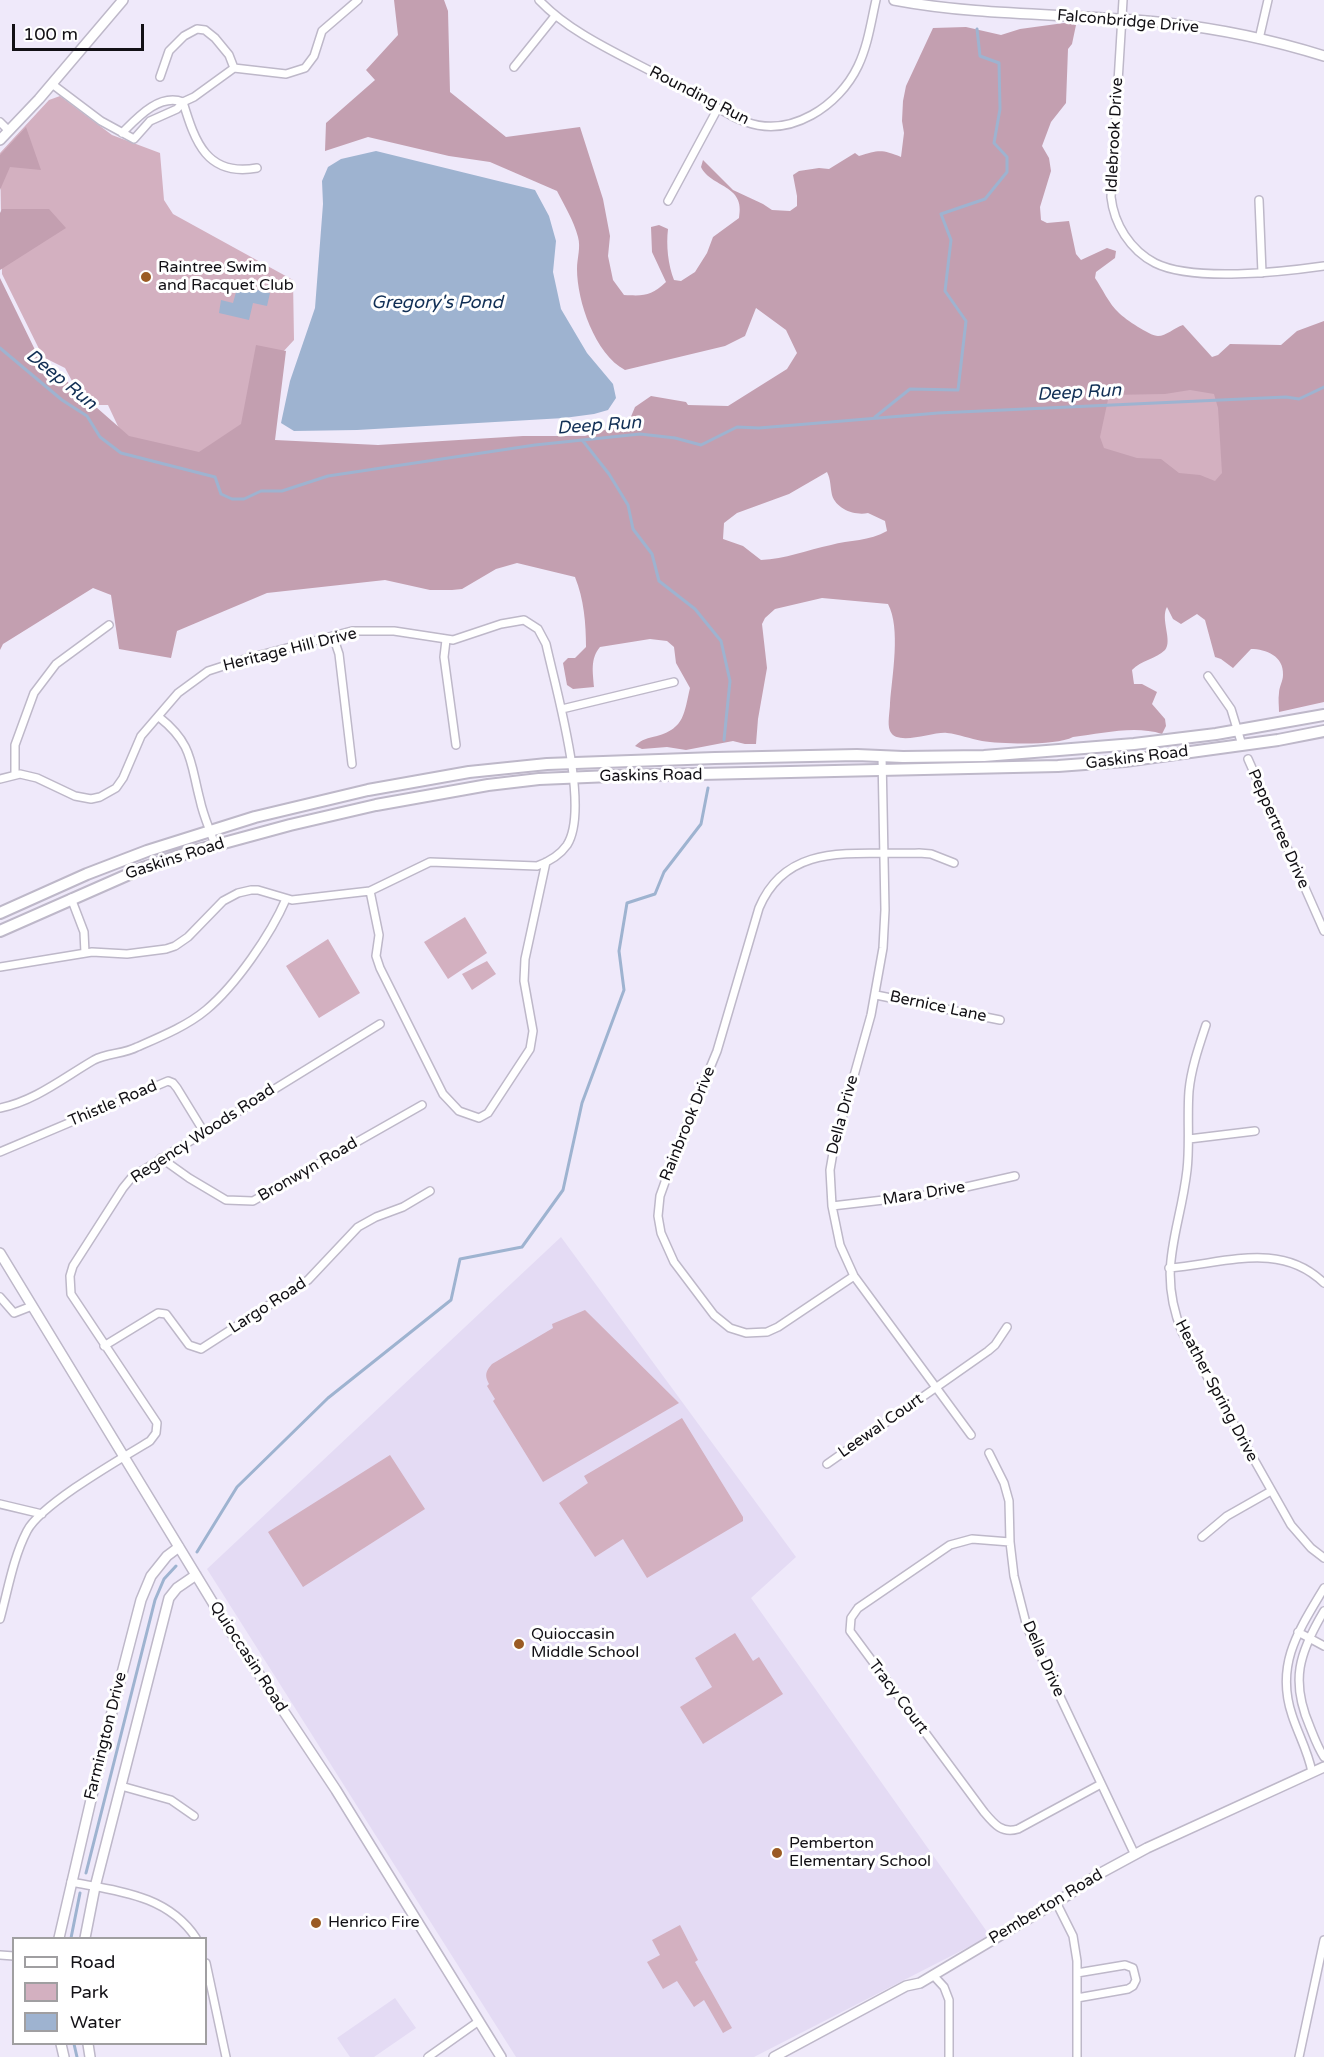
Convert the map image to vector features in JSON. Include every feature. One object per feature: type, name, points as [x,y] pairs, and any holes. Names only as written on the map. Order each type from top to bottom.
[{"type":"main road","name":"Gaskins Road","points":[[0,912],[137,855],[210,831],[319,801],[469,772],[572,763],[801,756],[984,756],[1134,744],[1238,730],[1324,714]]},
{"type":"main road","name":"Gaskins Road","points":[[0,931],[142,868],[215,845],[322,817],[441,792],[529,780],[573,778],[1023,768],[1089,764],[1242,745],[1324,731]]},
{"type":"street","points":[[0,140],[52,84],[123,0]]},
{"type":"street","points":[[52,84],[101,122],[134,139],[150,121],[177,109],[183,102],[194,97],[234,68],[286,74],[298,72],[312,61],[321,32],[349,3],[358,0]]},
{"type":"street","name":"Rounding Run","points":[[539,0],[555,16],[718,108],[747,123],[767,127],[799,122],[821,109],[843,89],[859,64],[867,41],[876,0]]},
{"type":"street","name":"Falconbridge Drive","points":[[894,0],[959,9],[1203,27],[1324,56]]},
{"type":"street","name":"Idlebrook Drive","points":[[1123,0],[1111,197],[1114,214],[1126,238],[1155,263],[1170,269],[1191,272],[1262,273],[1324,266]]},
{"type":"street","points":[[1259,39],[1268,0]]},
{"type":"street","points":[[514,68],[555,16]]},
{"type":"street","points":[[160,77],[169,51],[184,36],[197,29],[205,30],[215,38],[229,55],[234,68]]},
{"type":"street","points":[[122,133],[151,108],[172,99],[183,102]]},
{"type":"street","points":[[183,102],[195,136],[207,154],[228,169],[237,171],[257,168]]},
{"type":"street","points":[[668,201],[718,108]]},
{"type":"street","points":[[0,122],[9,131]]},
{"type":"street","points":[[1259,200],[1262,273]]},
{"type":"street","name":"Heritage Hill Drive","points":[[15,774],[37,778],[75,796],[91,799],[100,797],[116,788],[123,778],[141,736],[178,693],[208,671],[352,631],[376,630],[453,640],[501,624],[524,620],[542,634],[562,709],[572,763],[574,824],[568,843],[562,851],[546,862]]},
{"type":"street","points":[[0,779],[15,774],[15,745],[34,693],[56,664],[109,625]]},
{"type":"street","points":[[333,636],[339,654],[352,764]]},
{"type":"street","points":[[446,640],[444,657],[456,745]]},
{"type":"street","points":[[1208,676],[1226,699],[1242,745]]},
{"type":"street","points":[[562,709],[674,682]]},
{"type":"street","points":[[159,717],[170,725],[188,750],[193,763],[200,801],[215,845]]},
{"type":"street","name":"Della Drive","points":[[882,756],[885,935],[876,995],[834,1147],[830,1170],[832,1206],[840,1245],[854,1276],[971,1435]]},
{"type":"street","name":"Peppertree Drive","points":[[1248,759],[1324,931]]},
{"type":"street","name":"Rainbrook Drive","points":[[854,1276],[778,1327],[758,1334],[735,1331],[714,1315],[669,1253],[661,1233],[659,1204],[675,1152],[717,1051],[759,908],[769,889],[790,868],[806,860],[836,854],[931,854],[954,863]]},
{"type":"street","points":[[0,967],[85,953],[127,954],[166,949],[188,937],[215,907],[238,893],[258,890],[292,900],[370,891],[430,862],[537,866],[546,862]]},
{"type":"street","points":[[370,891],[379,935],[376,956],[380,968],[443,1094],[459,1111],[479,1118],[488,1113],[530,1049],[533,1031],[524,981],[525,959],[546,862]]},
{"type":"street","points":[[71,898],[84,932],[85,953]]},
{"type":"street","points":[[0,1108],[17,1105],[96,1059],[135,1049],[206,1011],[254,954],[277,920],[286,899]]},
{"type":"street","name":"Bernice Lane","points":[[876,995],[1000,1020]]},
{"type":"street","name":"Regency Woods Road","points":[[124,1457],[154,1437],[158,1426],[71,1294],[70,1276],[76,1261],[127,1182],[161,1158],[380,1024]]},
{"type":"street","name":"Heather Spring Drive","points":[[1206,1025],[1189,1090],[1189,1139],[1185,1187],[1169,1268],[1172,1300],[1182,1332],[1271,1491],[1299,1537],[1324,1558]]},
{"type":"street","name":"Thistle Road","points":[[0,1152],[168,1081],[174,1083],[204,1132]]},
{"type":"street","name":"Bronwyn Road","points":[[161,1158],[226,1200],[252,1202],[422,1105]]},
{"type":"street","points":[[1189,1139],[1255,1131]]},
{"type":"street","name":"Mara Drive","points":[[832,1206],[935,1194],[1015,1176]]},
{"type":"street","name":"Largo Road","points":[[104,1346],[158,1313],[166,1314],[189,1345],[201,1349],[308,1281],[358,1227],[376,1216],[403,1207],[430,1191]]},
{"type":"street","name":"Quioccasin Road","points":[[0,1254],[196,1575],[258,1674],[336,1790],[501,2057]]},
{"type":"street","points":[[1169,1268],[1255,1257],[1273,1257],[1293,1262],[1310,1270],[1324,1283]]},
{"type":"street","points":[[0,1298],[14,1313],[32,1306]]},
{"type":"street","name":"Leewal Court","points":[[827,1464],[995,1345],[1007,1328]]},
{"type":"street","name":"Della Drive","points":[[989,1454],[1008,1494],[1010,1542],[1016,1589],[1027,1627],[1135,1855]]},
{"type":"street","points":[[0,1619],[28,1528],[53,1503],[124,1457]]},
{"type":"street","points":[[1202,1537],[1227,1516],[1271,1491]]},
{"type":"street","points":[[0,1504],[42,1514]]},
{"type":"street","name":"Tracy Court","points":[[1010,1542],[972,1539],[950,1545],[858,1608],[851,1618],[850,1631],[984,1812],[1000,1829],[1012,1831],[1018,1829],[1101,1784]]},
{"type":"street","name":"Farmington Drive","points":[[58,1937],[141,1600],[151,1576],[167,1556],[179,1547]]},
{"type":"street","name":"Farmington Drive","points":[[85,1937],[95,1887],[169,1598],[177,1588],[196,1575]]},
{"type":"street","points":[[1312,1772],[1310,1758],[1287,1697],[1287,1665],[1290,1649],[1298,1632],[1324,1588]]},
{"type":"street","points":[[1324,1611],[1309,1638],[1299,1667],[1299,1693],[1305,1716],[1324,1757]]},
{"type":"street","points":[[1298,1632],[1324,1646]]},
{"type":"street","name":"Pemberton Road","points":[[774,2057],[906,1986],[920,1983],[1099,1874],[1135,1855],[1196,1824],[1324,1767]]},
{"type":"street","points":[[121,1786],[171,1800],[194,1816]]},
{"type":"street","points":[[71,1882],[158,1904],[181,1919],[195,1937]]},
{"type":"street","points":[[1056,1902],[1073,1936],[1077,1973],[1077,2057]]},
{"type":"street","points":[[1299,2057],[1324,1940]]},
{"type":"street","points":[[1077,1973],[1125,1965],[1133,1968],[1136,1980],[1128,1989],[1077,1998]]},
{"type":"street","points":[[207,1968],[226,2057]]},
{"type":"street","points":[[933,1975],[944,1987],[949,2000],[950,2057]]},
{"type":"street","points":[[428,2057],[479,2021]]},
{"type":"shaded area","points":[[394,0],[444,0],[448,11],[450,92],[506,137],[580,127],[603,199],[610,236],[608,256],[613,280],[624,295],[637,295],[652,293],[666,282],[652,252],[651,227],[659,225],[668,229],[667,248],[670,268],[674,280],[681,281],[695,272],[707,253],[713,237],[739,218],[740,207],[733,192],[706,174],[701,167],[703,160],[733,190],[772,210],[790,211],[797,206],[793,175],[799,171],[829,169],[855,153],[859,156],[884,152],[901,157],[904,133],[903,101],[906,86],[933,28],[966,27],[1001,35],[1020,29],[1064,23],[1076,25],[1072,44],[1068,49],[1066,103],[1051,122],[1042,146],[1049,158],[1051,171],[1040,207],[1041,220],[1047,223],[1069,221],[1076,254],[1081,260],[1107,248],[1116,251],[1115,258],[1096,272],[1095,278],[1115,309],[1132,323],[1158,336],[1183,325],[1212,357],[1218,355],[1230,344],[1281,345],[1297,331],[1324,321],[1324,702],[1279,712],[1279,691],[1283,668],[1277,658],[1268,652],[1251,649],[1233,668],[1215,657],[1205,620],[1197,614],[1181,624],[1173,619],[1167,607],[1165,618],[1168,641],[1165,650],[1132,670],[1134,684],[1142,684],[1157,692],[1152,704],[1165,719],[1166,726],[1162,734],[1140,730],[1117,731],[1029,744],[982,741],[947,733],[900,738],[894,736],[889,725],[895,639],[892,614],[888,604],[822,598],[775,609],[762,624],[767,668],[756,744],[733,741],[686,750],[667,747],[642,749],[635,746],[643,740],[673,729],[684,712],[690,688],[676,663],[674,647],[667,641],[650,639],[600,647],[593,661],[594,687],[573,689],[567,685],[563,663],[568,658],[575,658],[586,647],[584,612],[575,577],[517,563],[496,569],[462,589],[430,590],[385,580],[267,593],[177,631],[171,658],[119,649],[111,595],[93,588],[3,644],[0,650],[0,278],[38,356],[129,436],[199,452],[241,424],[256,345],[286,351],[275,440],[378,445],[523,436],[585,436],[617,426],[630,419],[635,407],[651,396],[686,402],[688,405],[728,406],[787,369],[797,353],[786,330],[756,308],[745,336],[725,346],[625,370],[605,352],[584,311],[578,282],[578,237],[557,191],[490,162],[449,156],[368,137],[325,151],[326,123],[375,80],[366,70],[398,35]],"holes":[[[1190,390],[1214,394],[1218,408],[1222,473],[1215,481],[1200,475],[1179,473],[1161,459],[1137,458],[1104,448],[1100,437],[1109,395],[1165,394]],[[827,472],[832,495],[837,504],[852,512],[868,513],[885,521],[887,531],[867,539],[761,560],[743,546],[723,539],[724,523],[737,513],[789,494]]]},
{"type":"shaded area","points":[[26,127],[41,170],[10,167],[0,190],[0,155]]},
{"type":"shaded area","points":[[2,209],[49,209],[66,228],[0,270],[0,213]]},
{"type":"shaded area","name":"Quioccasin Middle School","points":[[561,1237],[796,1557],[751,1598],[990,1936],[754,2057],[516,2057],[207,1569]]},
{"type":"shaded area","points":[[395,1998],[416,2028],[374,2057],[350,2057],[337,2038]]},
{"type":"green space","name":"Raintree Swim and Racquet Club","points":[[60,96],[112,135],[160,153],[164,200],[173,214],[293,280],[294,340],[269,367],[261,441],[195,460],[123,437],[108,405],[85,405],[65,368],[43,357],[2,274],[0,153],[49,100]]},
{"type":"green space","points":[[1216,378],[1250,535],[977,390]]},
{"type":"green space","points":[[465,917],[487,953],[448,979],[424,942]]},
{"type":"green space","points":[[328,939],[360,993],[319,1018],[286,966]]},
{"type":"green space","points":[[487,961],[496,974],[472,990],[462,974]]},
{"type":"green space","points":[[585,1310],[679,1403],[543,1482],[493,1401],[495,1399],[487,1386],[489,1384],[486,1373],[492,1364],[553,1328],[552,1324]]},
{"type":"green space","points":[[682,1418],[743,1517],[743,1521],[647,1578],[623,1539],[595,1557],[559,1503],[588,1483],[584,1476]]},
{"type":"green space","points":[[390,1455],[425,1509],[303,1587],[268,1532]]},
{"type":"green space","points":[[735,1633],[753,1661],[759,1657],[783,1694],[703,1744],[680,1707],[712,1687],[695,1658]]},
{"type":"green space","points":[[680,1925],[698,1960],[695,1962],[732,2028],[723,2033],[704,2000],[694,2007],[677,1981],[663,1989],[647,1962],[660,1955],[652,1940]]},
{"type":"water","name":"Gregory's Pond","points":[[376,151],[535,190],[549,216],[556,241],[553,272],[561,309],[587,353],[613,384],[616,398],[608,410],[564,418],[357,430],[294,431],[281,423],[290,381],[315,308],[323,204],[322,181],[328,167],[341,159]]},
{"type":"water","points":[[238,285],[270,293],[267,306],[253,303],[249,320],[219,313],[221,300],[233,303]]},
{"type":"waterway","points":[[875,417],[910,389],[958,390],[966,321],[945,291],[951,240],[941,214],[985,199],[1007,172],[1007,157],[994,143],[1000,109],[999,63],[980,56],[977,29]]},
{"type":"waterway","name":"Deep Run","points":[[0,348],[62,400],[87,416],[100,437],[121,453],[215,477],[221,494],[232,499],[244,499],[261,491],[282,491],[328,476],[535,445],[640,434],[675,438],[701,445],[737,427],[759,428],[938,413],[1286,397],[1299,399],[1324,387]]},
{"type":"waterway","points":[[583,441],[609,474],[628,505],[633,529],[652,554],[659,581],[695,609],[721,641],[730,681],[724,740]]},
{"type":"waterway","points":[[197,1552],[237,1487],[328,1398],[451,1300],[460,1259],[522,1247],[563,1190],[582,1103],[624,990],[619,951],[627,903],[655,894],[664,872],[701,824],[708,788]]},
{"type":"waterway","points":[[86,1873],[155,1600],[164,1579],[176,1566]]},
{"type":"waterway","points":[[71,1937],[80,1893]]},
{"type":"waterway","points":[[74,2045],[77,2057]]},
{"type":"place","name":"Raintree Swim and Racquet Club","points":[[146,277]]},
{"type":"place","name":"Quioccasin Middle School","points":[[519,1644]]},
{"type":"place","name":"Pemberton Elementary School","points":[[777,1853]]},
{"type":"place","name":"Henrico Fire","points":[[316,1923]]}]
